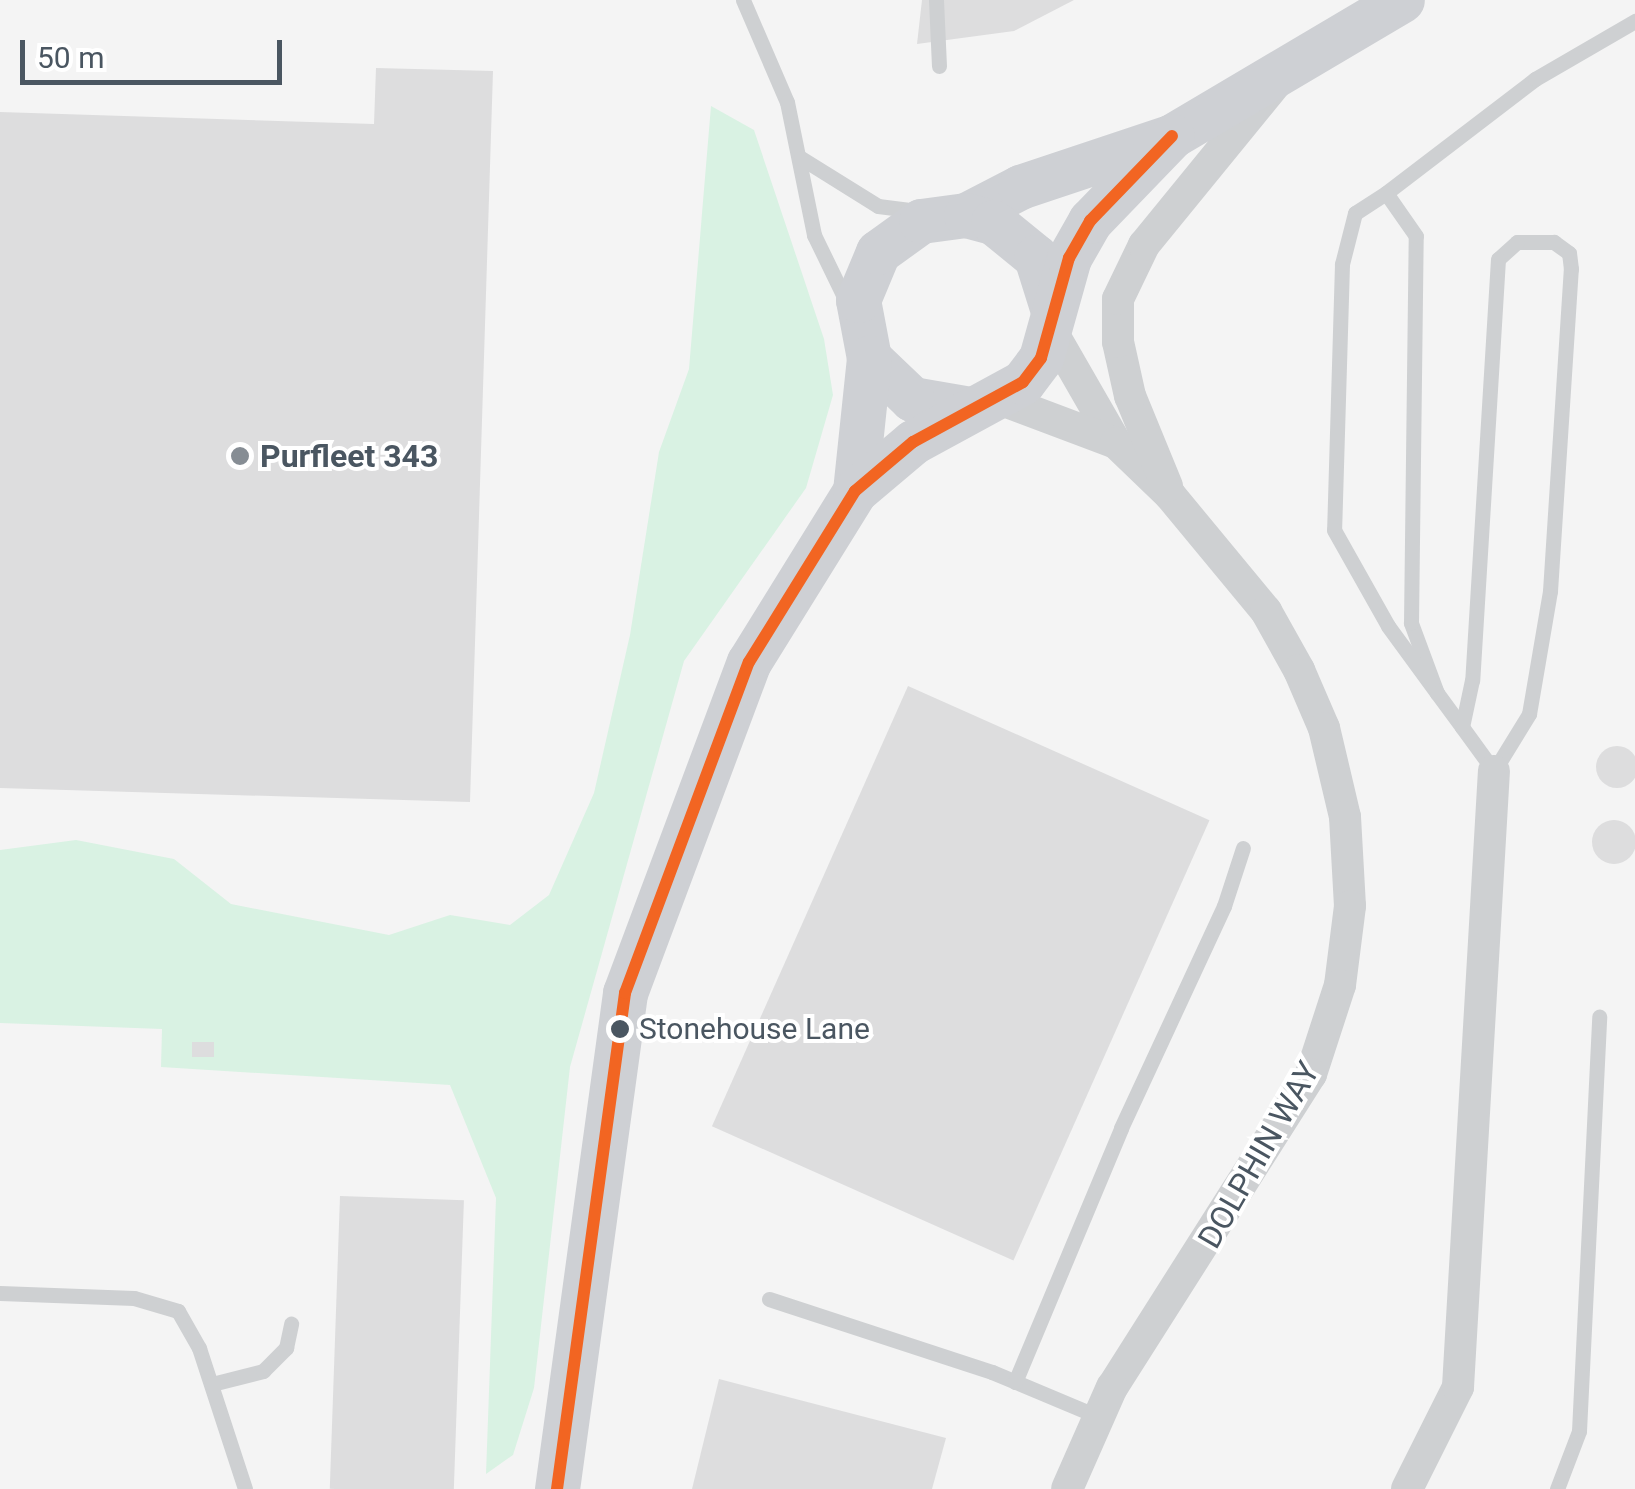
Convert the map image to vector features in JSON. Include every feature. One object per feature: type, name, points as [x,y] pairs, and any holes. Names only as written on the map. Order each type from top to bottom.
[{"type":"street","points":[[856,492],[864,342],[858,300],[878,252],[897,233],[1172,136],[1402,0]]},
{"type":"street","points":[[1170,495],[1123,364],[1116,316],[1123,283],[1157,228],[1290,67]]},
{"type":"street","points":[[558,1489],[625,993],[749,662],[856,492],[913,442],[984,404],[1041,358],[1069,258],[1090,221],[1172,136]]},
{"type":"street","points":[[956,215],[1018,237],[1048,283],[1052,320]]},
{"type":"street","name":"DOLPHIN WAY","points":[[1052,320],[1116,443],[1170,495],[1266,611],[1300,670],[1324,728],[1345,817],[1350,906],[1340,986],[1311,1074],[1100,1416],[1067,1489]]},
{"type":"street","points":[[864,342],[912,399],[984,404]]},
{"type":"street","name":"DOLPHIN WAY","points":[[984,404],[1116,443]]},
{"type":"street","points":[[1407,1489],[1458,1387],[1494,771]]},
{"type":"lane","points":[[742,0],[787,102],[814,235],[864,342]]},
{"type":"lane","points":[[936,0],[939,66]]},
{"type":"lane","points":[[1462,727],[1472,680],[1498,258],[1516,242],[1554,242],[1568,253],[1571,268],[1550,591],[1529,714],[1494,771],[1388,626],[1334,530],[1342,264],[1355,212],[1386,193],[1535,79],[1635,22]]},
{"type":"lane","points":[[801,158],[878,206],[956,215]]},
{"type":"lane","points":[[1386,193],[1416,236],[1411,623],[1437,693]]},
{"type":"lane","points":[[1014,1382],[1224,906],[1243,848]]},
{"type":"lane","points":[[1558,1489],[1579,1431],[1599,1016]]},
{"type":"lane","points":[[0,1293],[164,1304],[188,1324],[212,1384],[245,1489]]},
{"type":"lane","points":[[769,1299],[1014,1382],[1100,1416]]},
{"type":"lane","points":[[212,1384],[263,1371],[286,1348],[291,1324]]},
{"type":"green space","points":[[711,106],[754,130],[824,339],[833,395],[806,488],[684,661],[570,1067],[534,1388],[513,1455],[486,1474],[496,1198],[450,1085],[161,1067],[162,1029],[0,1023],[0,850],[76,840],[174,859],[231,904],[389,935],[450,915],[510,925],[549,895],[594,793],[630,635],[659,452],[689,369]]},
{"type":"building","points":[[922,0],[1074,0],[1014,31],[917,44]]},
{"type":"building","name":"Purfleet 343","points":[[376,68],[493,71],[470,802],[0,788],[0,112],[374,124]]},
{"type":"building","points":[[908,686],[1209,820],[1013,1261],[712,1126]]},
{"type":"building","points":[[1617,746],[1632,752],[1638,767],[1632,782],[1617,788],[1602,782],[1596,767],[1602,752]]},
{"type":"building","points":[[1614,820],[1630,826],[1636,842],[1630,858],[1614,864],[1598,858],[1592,842],[1598,826]]},
{"type":"building","points":[[192,1042],[214,1042],[214,1057],[192,1057]]},
{"type":"building","points":[[340,1196],[464,1200],[454,1489],[330,1489]]},
{"type":"building","points":[[719,1379],[946,1438],[932,1489],[692,1489]]},
{"type":"transit line","points":[[557,1489],[625,993],[749,662],[855,491],[913,442],[1023,382],[1041,358],[1069,258],[1090,221],[1172,136]]},
{"type":"place","name":"Purfleet 343","points":[[240,456]]},
{"type":"place","name":"Stonehouse Lane","points":[[620,1029]]}]
